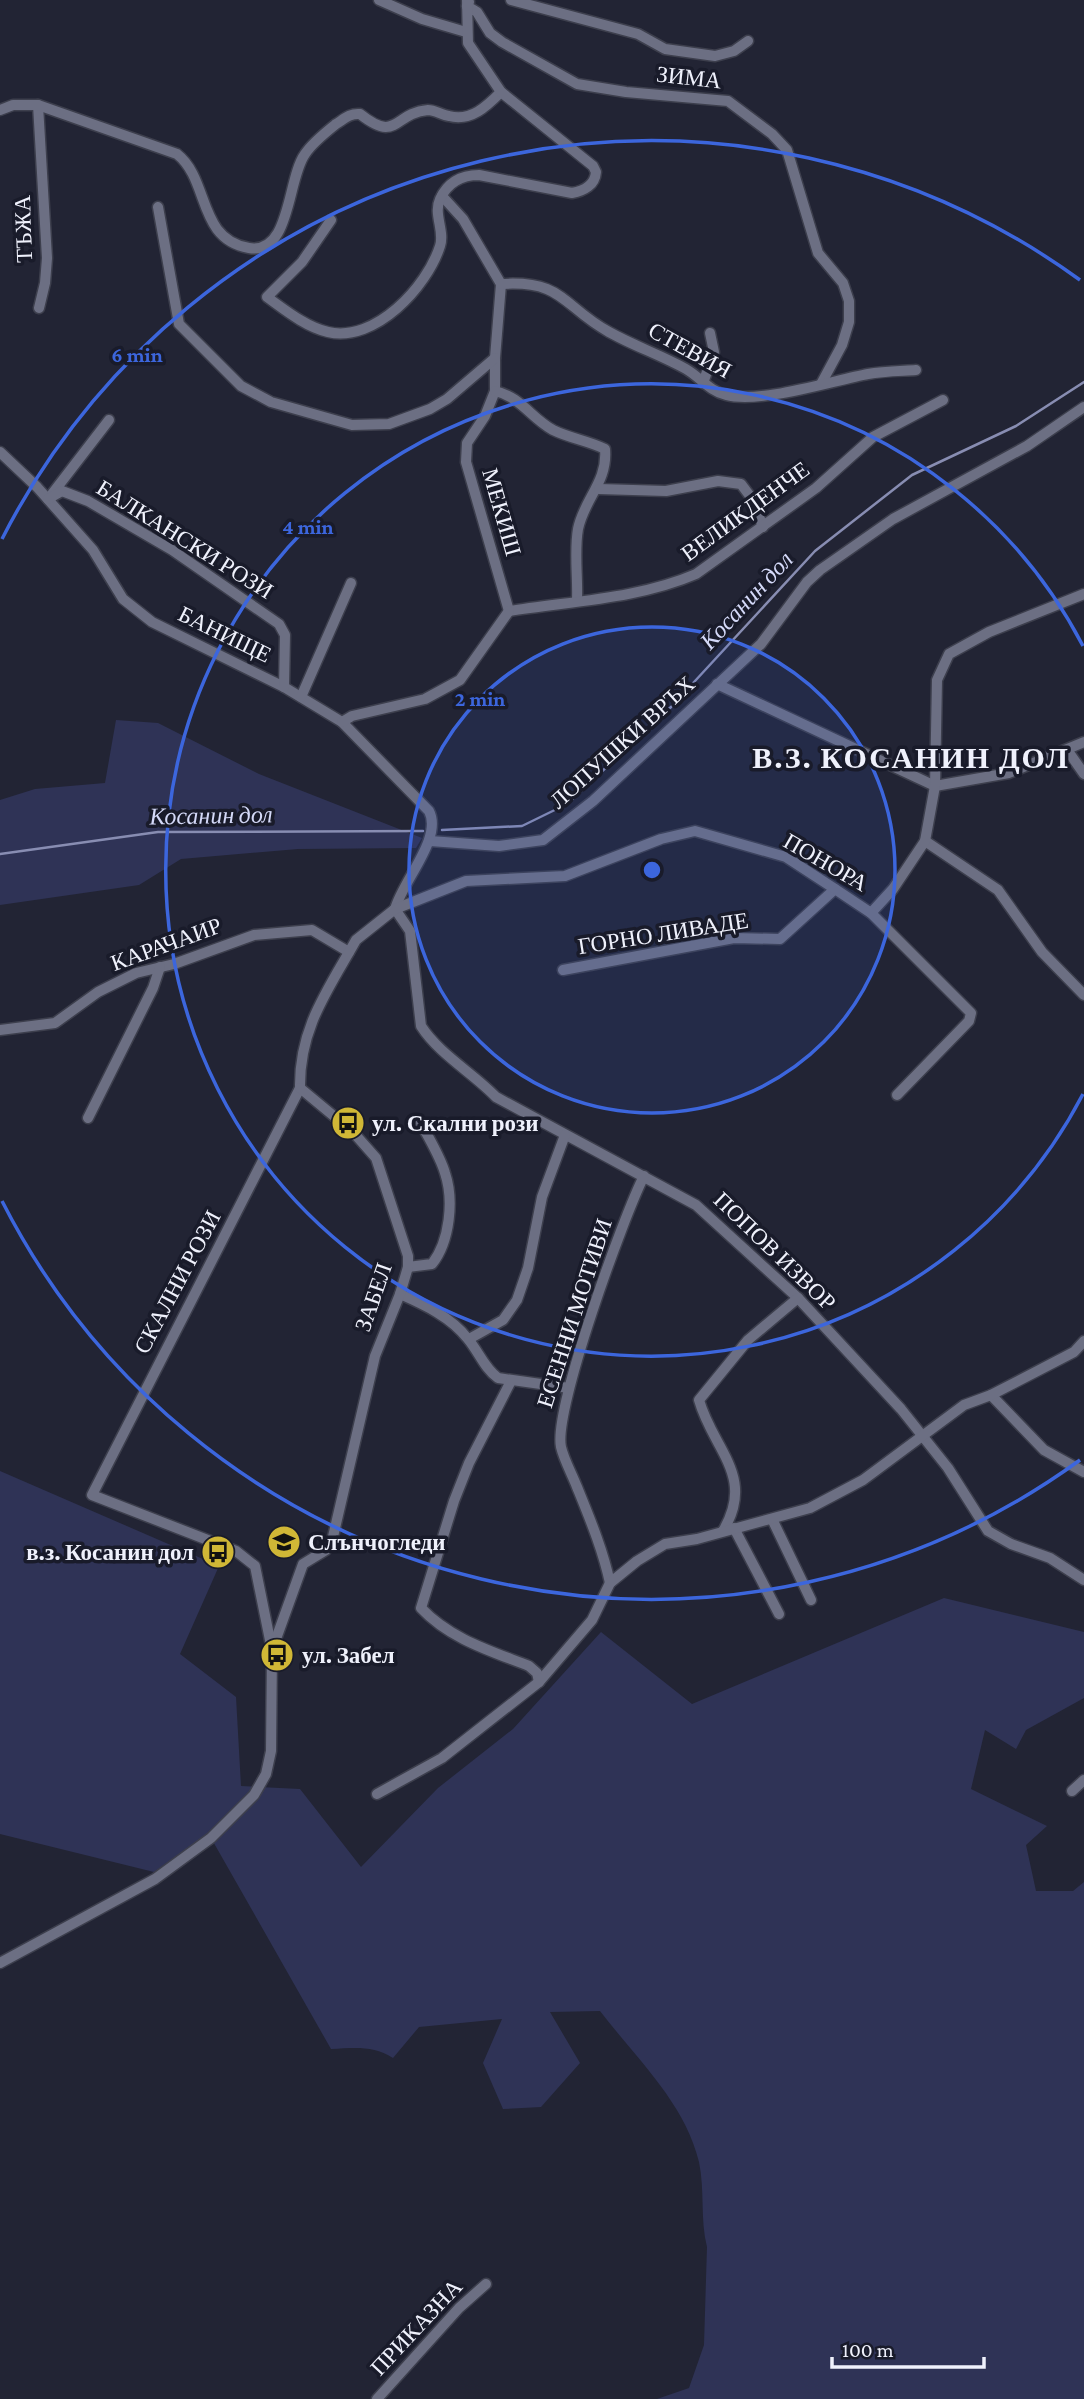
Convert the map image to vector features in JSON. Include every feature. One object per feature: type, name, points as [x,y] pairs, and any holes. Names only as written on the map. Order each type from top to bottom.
[{"type":"street","points":[[379,0],[422,19],[466,32]]},
{"type":"street","points":[[511,0],[638,34],[665,50],[715,56],[734,51],[748,41]]},
{"type":"street","points":[[331,220],[302,262],[268,297],[310,325],[331,333],[358,329],[388,317],[418,286],[438,253],[442,238],[438,207],[452,183],[468,175],[553,190],[582,191],[596,177],[593,166],[501,92],[468,43],[468,2]]},
{"type":"street","name":"ЗИМА","points":[[468,2],[490,33],[502,42],[578,84],[626,92],[728,101],[772,134],[787,150],[818,253],[843,284],[849,301],[849,323],[842,345],[821,384]]},
{"type":"street","points":[[0,110],[13,105],[38,104],[177,154],[187,164],[210,221],[217,231],[231,242],[256,248],[270,243],[285,226],[291,183],[305,154],[349,115],[360,114],[374,125],[388,129],[426,110],[462,118],[475,113],[501,92]]},
{"type":"street","name":"ТЪЖА","points":[[38,104],[47,258],[46,283],[39,308]]},
{"type":"street","points":[[442,196],[463,219],[501,284]]},
{"type":"street","points":[[158,207],[179,324],[241,386],[271,402],[352,425],[389,424],[430,409],[447,399],[495,358]]},
{"type":"street","name":"СТЕВИЯ","points":[[501,284],[530,282],[545,286],[559,293],[608,331],[648,348],[690,371],[703,383],[725,395],[748,397],[871,373],[916,370]]},
{"type":"street","name":"МЕКИШ","points":[[501,284],[495,391],[467,443],[466,462],[509,611]]},
{"type":"street","points":[[703,383],[714,352],[710,332]]},
{"type":"street","points":[[495,391],[508,393],[555,431],[605,449],[607,464],[599,489],[578,530],[578,600]]},
{"type":"street","name":"ВЕЛИКДЕНЧЕ","points":[[509,611],[632,594],[676,583],[696,574],[816,488],[873,437],[943,400]]},
{"type":"street","name":"ЛОПУШКИ ВРЪХ","points":[[430,841],[499,846],[543,840],[593,801],[761,644],[807,582],[845,551],[893,519],[1027,446],[1084,407]]},
{"type":"street","points":[[48,499],[109,420]]},
{"type":"street","name":"БАНИЩЕ","points":[[0,452],[48,499],[93,550],[123,599],[137,611],[180,637],[284,687],[341,722],[429,811],[433,826],[430,841]]},
{"type":"street","points":[[599,489],[666,492],[718,481],[741,484],[753,500],[763,527]]},
{"type":"street","name":"БАЛКАНСКИ РОЗИ","points":[[48,499],[62,491],[88,500],[173,550],[268,615],[279,624],[285,635],[284,687]]},
{"type":"street","points":[[301,697],[351,583]]},
{"type":"street","points":[[871,913],[893,889],[925,841],[935,786],[935,695],[942,666],[949,654],[989,632],[1084,594]]},
{"type":"street","points":[[341,722],[352,716],[425,699],[460,680],[509,611]]},
{"type":"street","points":[[716,684],[935,786],[1009,773],[1068,751],[1084,742]]},
{"type":"street","points":[[1068,751],[1084,774]]},
{"type":"street","name":"ПОНОРА","points":[[395,909],[466,881],[565,876],[662,839],[695,831],[786,857],[871,913],[971,1016],[897,1095]]},
{"type":"street","points":[[300,1088],[300,1056],[304,1038],[349,953],[365,929],[395,909],[402,888],[430,841]]},
{"type":"street","points":[[925,841],[998,890],[1020,917],[1042,952],[1084,995]]},
{"type":"street","name":"ГОРНО ЛИВАДЕ","points":[[563,970],[734,938],[780,939],[835,889]]},
{"type":"street","name":"ПОПОВ ИЗВОР","points":[[395,909],[410,930],[421,1026],[429,1038],[474,1074],[496,1097],[696,1205],[797,1298],[924,1436],[988,1531],[1011,1544],[1050,1558],[1084,1580]]},
{"type":"street","name":"КАРАЧАИР","points":[[0,1030],[55,1023],[98,992],[136,973],[254,935],[281,931],[317,931],[349,953]]},
{"type":"street","points":[[88,1118],[153,988],[160,967]]},
{"type":"street","name":"ЗАБЕЛ","points":[[0,1963],[156,1880],[211,1838],[240,1811],[254,1795],[266,1774],[271,1751],[272,1650],[286,1618],[303,1564],[326,1550],[332,1541],[374,1356],[400,1294],[408,1267],[405,1246],[376,1158],[359,1138],[300,1088]]},
{"type":"street","name":"СКАЛНИ РОЗИ","points":[[272,1650],[256,1566],[236,1551],[92,1495],[300,1088]]},
{"type":"street","points":[[408,1267],[432,1264],[442,1247],[448,1222],[445,1173],[421,1123]]},
{"type":"street","points":[[469,1339],[503,1320],[517,1300],[528,1268],[542,1197],[565,1135]]},
{"type":"street","name":"ЕСЕННИ МОТИВИ","points":[[610,1583],[593,1526],[561,1448],[560,1426],[569,1388],[625,1220],[645,1177]]},
{"type":"street","points":[[400,1294],[430,1308],[455,1325],[469,1339],[489,1371],[511,1381],[569,1388]]},
{"type":"street","points":[[779,1614],[728,1529],[732,1516],[735,1480],[699,1400],[748,1340],[797,1298]]},
{"type":"street","points":[[377,1794],[442,1758],[539,1682],[592,1620],[610,1583],[637,1560],[665,1544],[773,1521],[810,1508],[863,1480],[964,1405],[991,1395],[1074,1352],[1084,1341]]},
{"type":"street","points":[[511,1381],[459,1488],[421,1608],[432,1619],[464,1640],[529,1666],[537,1674],[539,1682]]},
{"type":"street","points":[[991,1395],[1044,1450],[1084,1472]]},
{"type":"street","points":[[773,1521],[811,1600]]},
{"type":"street","points":[[1072,1791],[1084,1780]]},
{"type":"street","name":"ПРИКАЗНА","points":[[377,2399],[459,2308],[486,2284]]},
{"type":"shaded area","points":[[116,720],[158,723],[259,774],[422,838],[416,848],[298,849],[181,859],[139,885],[0,905],[0,800],[35,789],[105,783]]},
{"type":"shaded area","points":[[0,1471],[219,1566],[180,1654],[236,1697],[241,1786],[300,1789],[361,1867],[438,1788],[513,1729],[601,1632],[692,1704],[944,1598],[1084,1632],[1084,1698],[1026,1730],[1016,1749],[985,1730],[971,1789],[1047,1826],[1026,1845],[1036,1891],[1073,1891],[1084,1882],[1084,2399],[657,2399],[689,2388],[704,2345],[707,2247],[701,2173],[683,2120],[658,2082],[600,2011],[550,2012],[580,2063],[541,2107],[503,2109],[483,2063],[502,2019],[419,2027],[393,2058],[371,2049],[331,2049],[211,1838],[217,1827],[154,1872],[0,1834]]},
{"type":"waterway","name":"Косанин дол","points":[[442,830],[522,826],[567,804],[671,707],[815,551],[912,475],[1016,426],[1084,382]]},
{"type":"waterway","name":"Косанин дол","points":[[0,854],[158,832],[423,831]]},
{"type":"place","name":"ул. Скални рози","points":[[348,1123]]},
{"type":"place","name":"Слънчогледи","points":[[284,1542]]},
{"type":"place","name":"в.з. Косанин дол","points":[[218,1552]]},
{"type":"place","name":"ул. Забел","points":[[277,1655]]},
{"type":"district","name":"В.З. КОСАНИН ДОЛ","points":[[911,757]]}]
